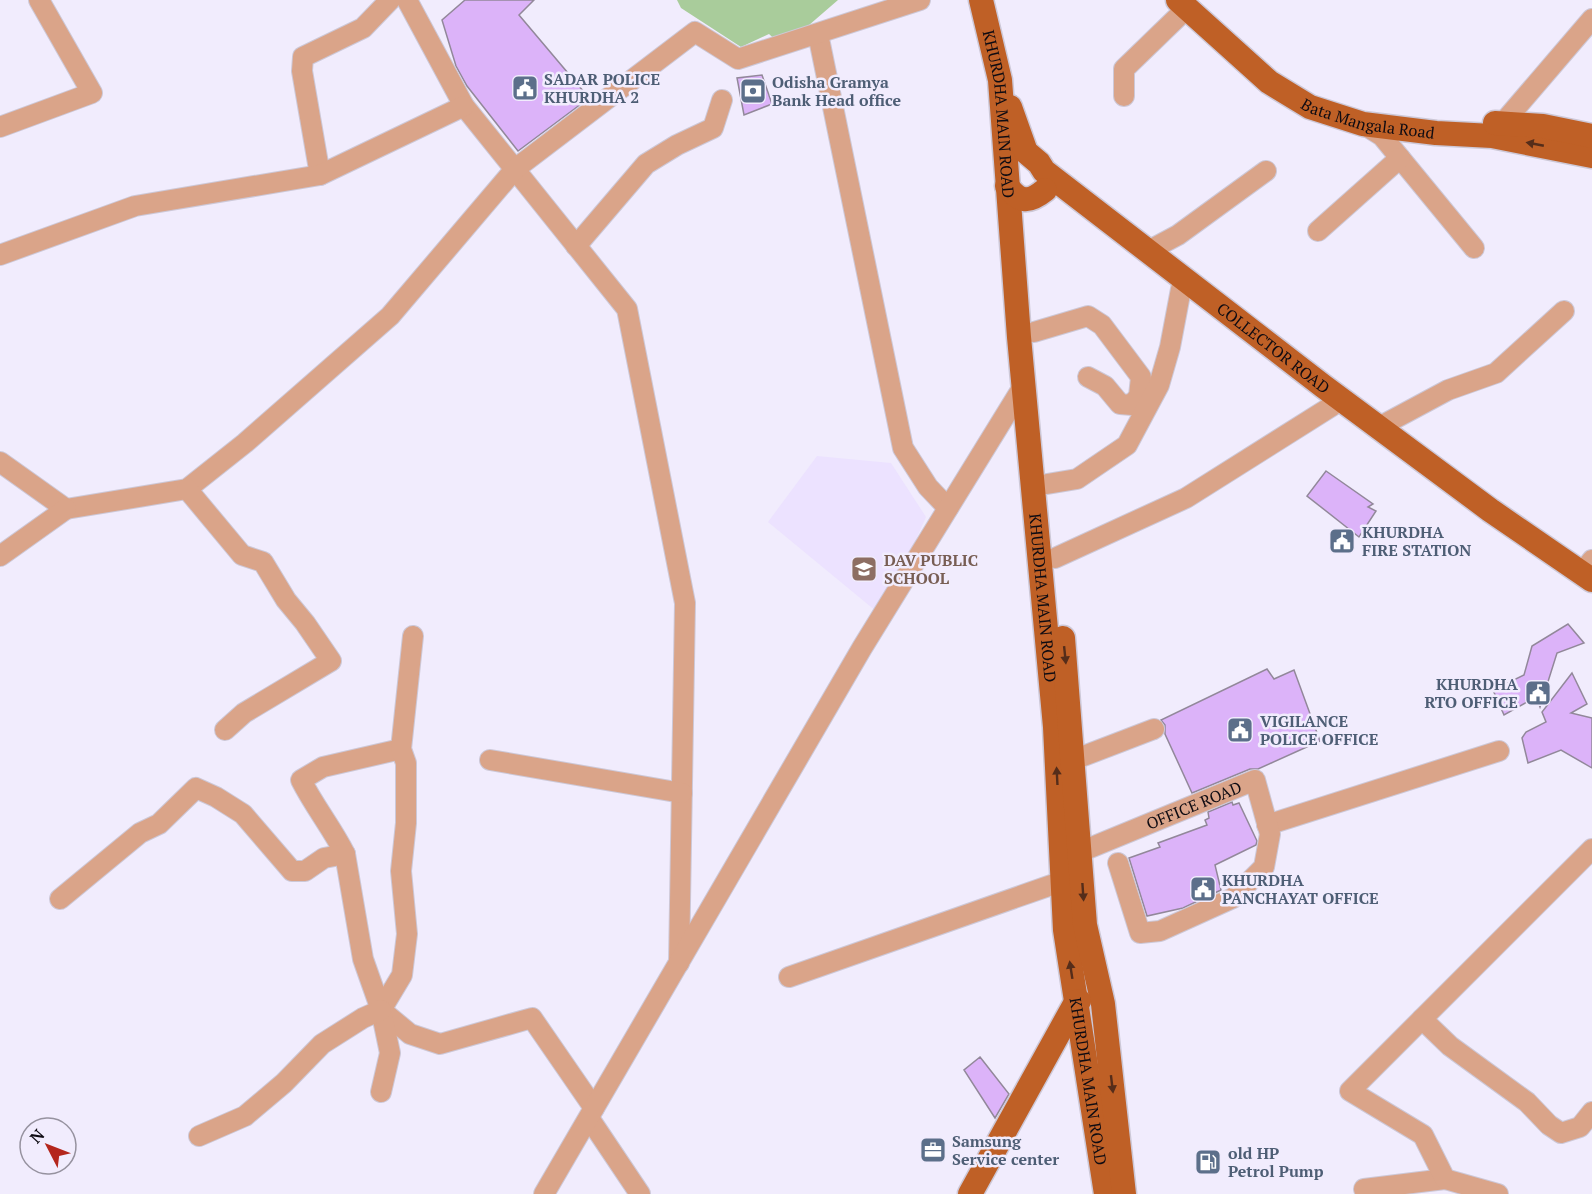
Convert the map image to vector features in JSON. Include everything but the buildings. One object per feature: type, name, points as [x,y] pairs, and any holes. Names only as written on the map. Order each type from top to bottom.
[{"type":"main road","name":"KHURDHA MAIN ROAD","points":[[981,0],[1025,182],[1034,332],[1074,760],[1085,925],[1101,995],[1124,1194]]},
{"type":"main road","name":"Bata Mangala Road","points":[[1186,3],[1269,82],[1310,107],[1363,124],[1436,133],[1543,126],[1592,136]]},
{"type":"main road","name":"Bata Mangala Road","points":[[1186,3],[1314,95],[1370,115],[1497,130],[1592,156]]},
{"type":"main road","name":"COLLECTOR ROAD","points":[[1000,80],[1026,152],[1039,163],[1025,182]]},
{"type":"main road","name":"KHURDHA MAIN ROAD","points":[[1025,182],[1024,385],[1055,726],[1065,930],[1106,1194]]},
{"type":"main road","name":"COLLECTOR ROAD","points":[[1025,182],[1148,251],[1378,427],[1415,461],[1592,597]]},
{"type":"main road","name":"COLLECTOR ROAD","points":[[1025,182],[1181,290],[1332,406],[1490,510],[1589,571]]},
{"type":"main road","points":[[970,1194],[1076,1002],[1101,995]]},
{"type":"street","points":[[0,127],[92,93],[39,0]]},
{"type":"street","points":[[320,174],[302,71],[303,57],[363,28],[390,0]]},
{"type":"street","points":[[407,0],[464,106],[627,309],[685,603],[679,963]]},
{"type":"street","points":[[0,556],[66,509],[187,489],[245,443],[390,316],[515,169],[695,32],[738,59],[920,0]]},
{"type":"street","points":[[1124,96],[1124,69],[1186,3]]},
{"type":"street","points":[[1497,130],[1592,19]]},
{"type":"street","points":[[818,34],[903,448],[928,487],[948,508]]},
{"type":"street","points":[[576,246],[646,164],[677,145],[713,128],[722,100]]},
{"type":"street","points":[[0,255],[135,206],[320,174],[464,106]]},
{"type":"street","points":[[1363,124],[1382,136],[1473,248]]},
{"type":"street","points":[[1317,231],[1400,158]]},
{"type":"street","points":[[1148,251],[1178,235],[1266,171]]},
{"type":"street","points":[[1047,484],[1077,478],[1127,445],[1160,385],[1181,290]]},
{"type":"street","points":[[1378,427],[1448,390],[1496,373],[1564,311]]},
{"type":"street","points":[[1034,332],[1088,316],[1102,325],[1141,377],[1139,396],[1132,405],[1120,404],[1105,386],[1088,377]]},
{"type":"street","points":[[544,1194],[862,648],[1024,385]]},
{"type":"street","points":[[1055,558],[1185,498],[1332,406]]},
{"type":"street","points":[[0,462],[66,509]]},
{"type":"street","points":[[187,489],[242,555],[263,562],[286,600],[331,660],[244,713],[225,730]]},
{"type":"street","points":[[199,1136],[244,1116],[284,1083],[322,1044],[363,1018],[381,1010],[402,975],[407,934],[401,871],[406,823],[406,763],[402,749],[413,636]]},
{"type":"street","points":[[1074,760],[1154,729]]},
{"type":"street","points":[[381,1092],[390,1053],[381,1010],[363,959],[345,854],[333,830],[312,802],[301,780],[323,767],[402,749]]},
{"type":"street","points":[[1268,825],[1499,752]]},
{"type":"street","points":[[490,760],[682,793]]},
{"type":"street","name":"OFFICE ROAD","points":[[1080,852],[1255,780],[1270,834],[1263,867],[1233,898],[1160,931],[1140,933],[1118,863]]},
{"type":"street","points":[[60,899],[140,832],[159,824],[196,788],[216,797],[243,814],[292,871],[305,871],[324,858],[345,854]]},
{"type":"street","points":[[1445,1179],[1423,1135],[1350,1091],[1592,849]]},
{"type":"street","points":[[789,977],[1063,881]]},
{"type":"street","points":[[381,1010],[410,1034],[440,1044],[532,1018],[640,1194]]},
{"type":"street","points":[[1422,1019],[1450,1046],[1527,1102],[1549,1125],[1561,1133],[1581,1127],[1592,1112]]},
{"type":"street","points":[[1364,1189],[1445,1179],[1498,1194]]},
{"type":"shaded area","name":"DAV PUBLIC SCHOOL","points":[[817,456],[891,463],[926,517],[882,616],[768,522]]},
{"type":"green space","points":[[677,0],[838,0],[801,32],[781,45],[769,34],[741,47],[681,8]]},
{"type":"place","name":"SADAR POLICE KHURDHA 2","points":[[525,88]]},
{"type":"place","name":"Odisha Gramya Bank Head office","points":[[753,91]]},
{"type":"place","name":"KHURDHA FIRE STATION","points":[[1342,541]]},
{"type":"place","name":"DAV PUBLIC SCHOOL","points":[[864,569]]},
{"type":"place","name":"KHURDHA RTO OFFICE","points":[[1538,693]]},
{"type":"place","name":"VIGILANCE POLICE OFFICE","points":[[1240,730]]},
{"type":"place","name":"KHURDHA PANCHAYAT OFFICE","points":[[1203,889]]},
{"type":"place","name":"Samsung Service center","points":[[933,1150]]},
{"type":"place","name":"old HP Petrol Pump","points":[[1208,1162]]}]
